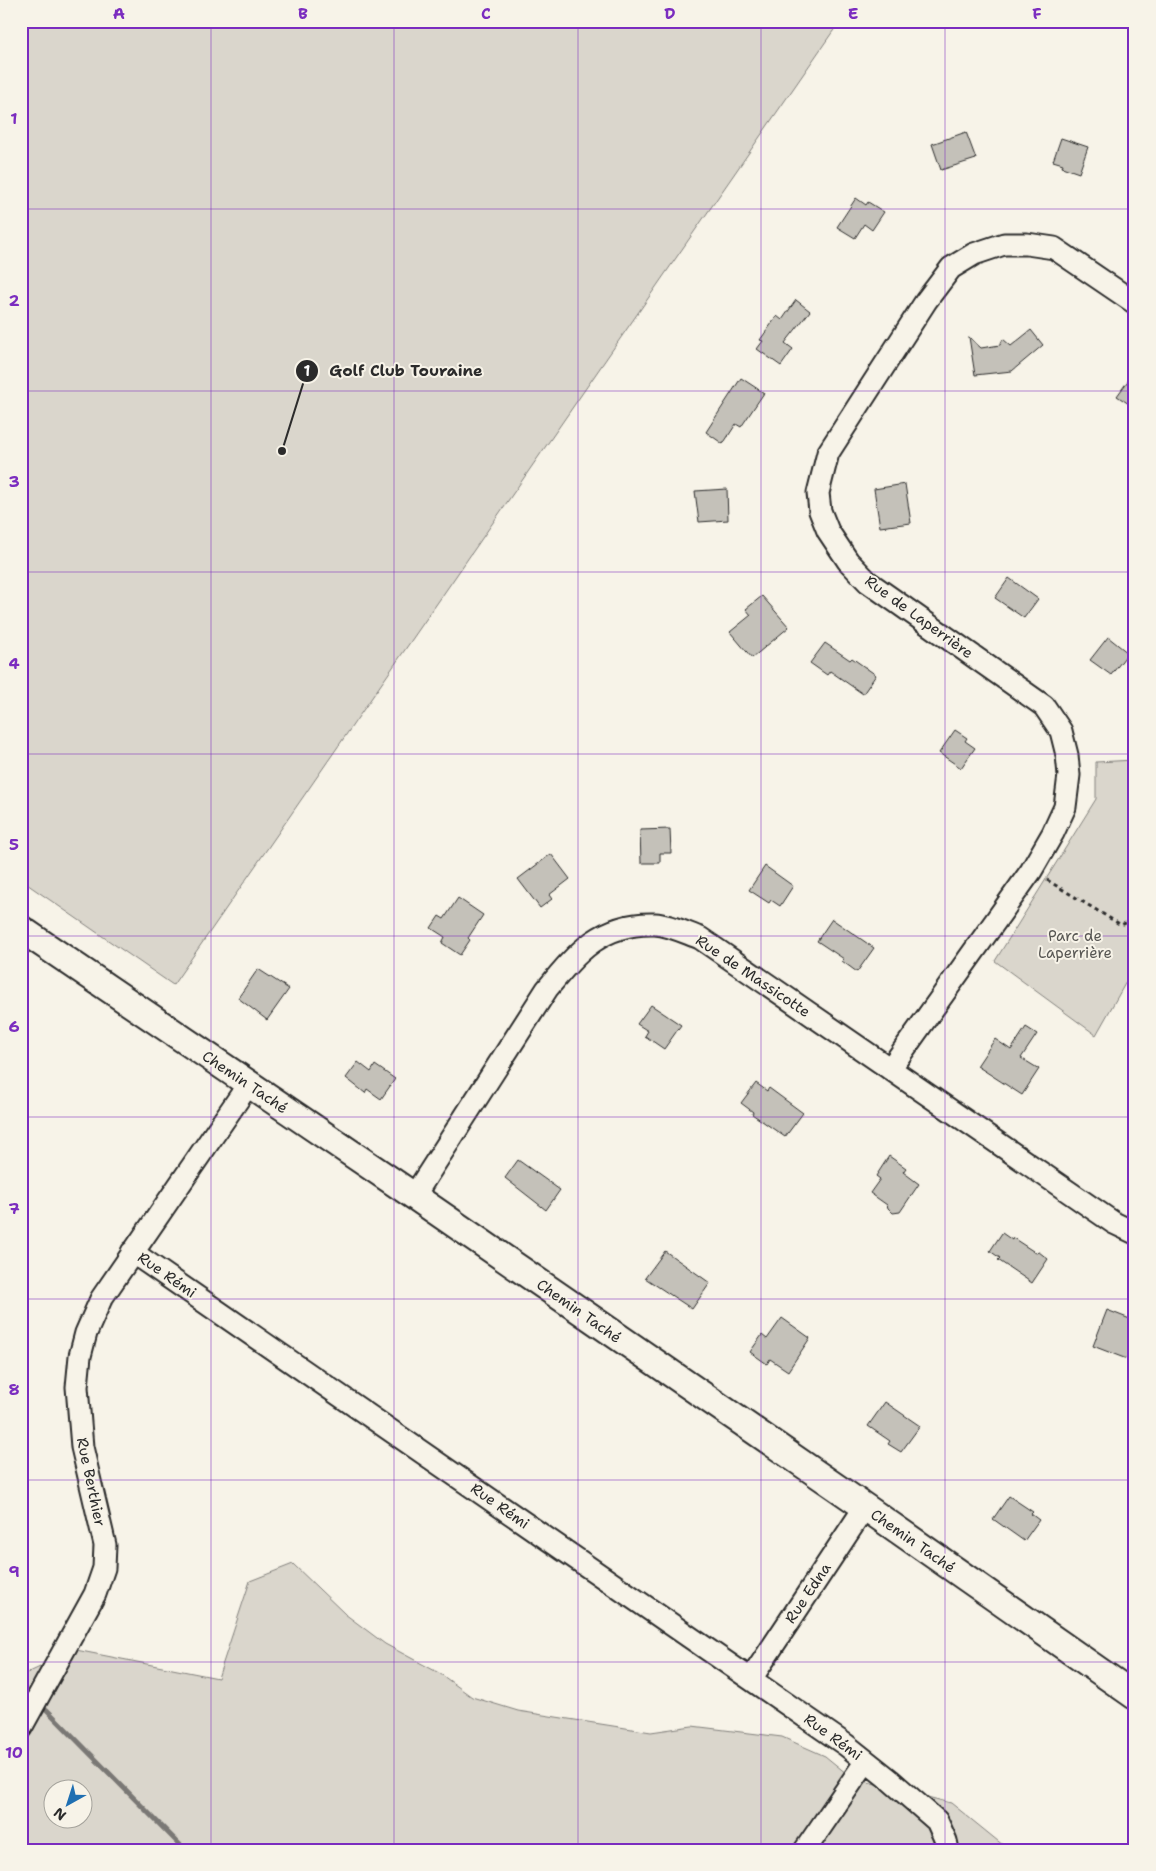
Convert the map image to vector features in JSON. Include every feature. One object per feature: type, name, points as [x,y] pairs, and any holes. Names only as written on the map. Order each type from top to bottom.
[{"type":"street","name":"Rue de Laperrière","points":[[890,1069],[1031,871],[1053,833],[1064,807],[1069,775],[1067,755],[1061,731],[1044,706],[868,582],[848,561],[828,530],[820,511],[818,493],[828,453],[926,301],[951,268],[974,254],[1004,244],[1027,244],[1054,248],[1135,303]]},
{"type":"street","name":"Rue de Massicotte","points":[[414,1196],[547,989],[569,962],[594,939],[622,927],[656,924],[700,938],[1114,1224],[1135,1233]]},
{"type":"street","name":"Chemin Taché","points":[[21,929],[414,1196],[1135,1696]]},
{"type":"street","name":"Rue Berthier","points":[[21,1728],[95,1594],[104,1568],[105,1545],[82,1447],[78,1387],[80,1356],[86,1334],[101,1299],[248,1085]]},
{"type":"street","name":"Rue Rémi","points":[[132,1252],[751,1679],[866,1761],[910,1796],[937,1821],[948,1850]]},
{"type":"street","name":"Rue Edna","points":[[751,1679],[865,1507]]},
{"type":"street","name":"Rue Rémi","points":[[804,1850],[866,1761]]},
{"type":"path","points":[[1031,871],[1121,925],[1135,919]]},
{"type":"green space","points":[[21,21],[840,21],[173,985],[21,880]]},
{"type":"green space","name":"Parc de Laperrière","points":[[1135,760],[1135,966],[1096,1035],[995,961],[1096,799],[1096,762]]},
{"type":"green space","points":[[293,1564],[345,1614],[385,1644],[439,1673],[472,1697],[518,1711],[651,1732],[692,1726],[782,1737],[825,1756],[852,1778],[951,1803],[1009,1850],[21,1850],[21,1676],[76,1650],[218,1678],[250,1581]]},
{"type":"building","points":[[966,132],[976,159],[941,170],[932,144]]},
{"type":"building","points":[[1061,138],[1088,147],[1079,173],[1062,167],[1063,164],[1053,161]]},
{"type":"building","points":[[856,198],[866,205],[868,202],[884,212],[872,230],[864,224],[855,238],[837,227]]},
{"type":"building","points":[[796,300],[810,311],[785,343],[793,349],[781,366],[757,349],[763,341],[760,340],[777,316],[782,320]]},
{"type":"building","points":[[1031,330],[1043,345],[1012,371],[975,375],[969,337],[981,348],[1000,345],[1003,339],[1011,346]]},
{"type":"building","points":[[1135,371],[1135,408],[1117,396]]},
{"type":"building","points":[[741,378],[764,393],[741,427],[736,424],[723,444],[706,432]]},
{"type":"building","points":[[905,484],[911,523],[880,527],[874,489]]},
{"type":"building","points":[[727,489],[728,520],[699,522],[695,491]]},
{"type":"building","points":[[1009,578],[1038,599],[1024,618],[995,598]]},
{"type":"building","points":[[762,596],[789,627],[752,658],[730,632],[751,615],[746,609]]},
{"type":"building","points":[[1108,637],[1128,653],[1111,675],[1090,660]]},
{"type":"building","points":[[825,643],[850,660],[852,658],[876,675],[863,694],[830,671],[827,675],[810,663]]},
{"type":"building","points":[[955,730],[967,738],[965,741],[975,748],[961,768],[939,753]]},
{"type":"building","points":[[670,829],[671,853],[660,853],[660,863],[641,863],[640,830]]},
{"type":"building","points":[[551,854],[570,879],[549,895],[552,899],[540,908],[518,879]]},
{"type":"building","points":[[765,866],[793,886],[780,906],[771,900],[769,903],[749,890]]},
{"type":"building","points":[[458,898],[483,915],[468,938],[470,940],[460,955],[442,943],[445,937],[431,928],[439,916],[444,919]]},
{"type":"building","points":[[832,919],[874,948],[857,972],[842,961],[844,959],[817,941]]},
{"type":"building","points":[[258,969],[289,989],[267,1020],[238,998]]},
{"type":"building","points":[[651,1005],[681,1025],[664,1049],[645,1036],[648,1031],[637,1024]]},
{"type":"building","points":[[1026,1027],[1037,1034],[1021,1058],[1039,1069],[1022,1095],[977,1066],[995,1039],[1011,1050]]},
{"type":"building","points":[[358,1062],[371,1072],[375,1065],[395,1079],[381,1099],[367,1089],[365,1093],[346,1078]]},
{"type":"building","points":[[756,1083],[767,1091],[769,1088],[803,1113],[785,1137],[752,1114],[753,1112],[741,1103]]},
{"type":"building","points":[[889,1156],[906,1168],[903,1172],[919,1184],[900,1212],[893,1213],[887,1205],[870,1193],[880,1179],[876,1176]]},
{"type":"building","points":[[518,1160],[560,1190],[546,1210],[505,1178]]},
{"type":"building","points":[[1002,1233],[1036,1253],[1039,1252],[1048,1259],[1032,1283],[998,1260],[1000,1258],[990,1251]]},
{"type":"building","points":[[665,1251],[710,1283],[692,1309],[645,1278]]},
{"type":"building","points":[[1107,1310],[1135,1321],[1135,1354],[1132,1361],[1093,1346]]},
{"type":"building","points":[[782,1318],[810,1338],[788,1371],[770,1359],[767,1364],[750,1352],[762,1335],[767,1339]]},
{"type":"building","points":[[885,1402],[920,1426],[901,1452],[888,1444],[890,1441],[868,1426]]},
{"type":"building","points":[[1009,1496],[1033,1512],[1031,1514],[1039,1520],[1024,1541],[993,1519]]},
{"type":"waterway","points":[[47,1710],[185,1850]]},
{"type":"place","name":"Golf Club Touraine","points":[[282,451]]}]
